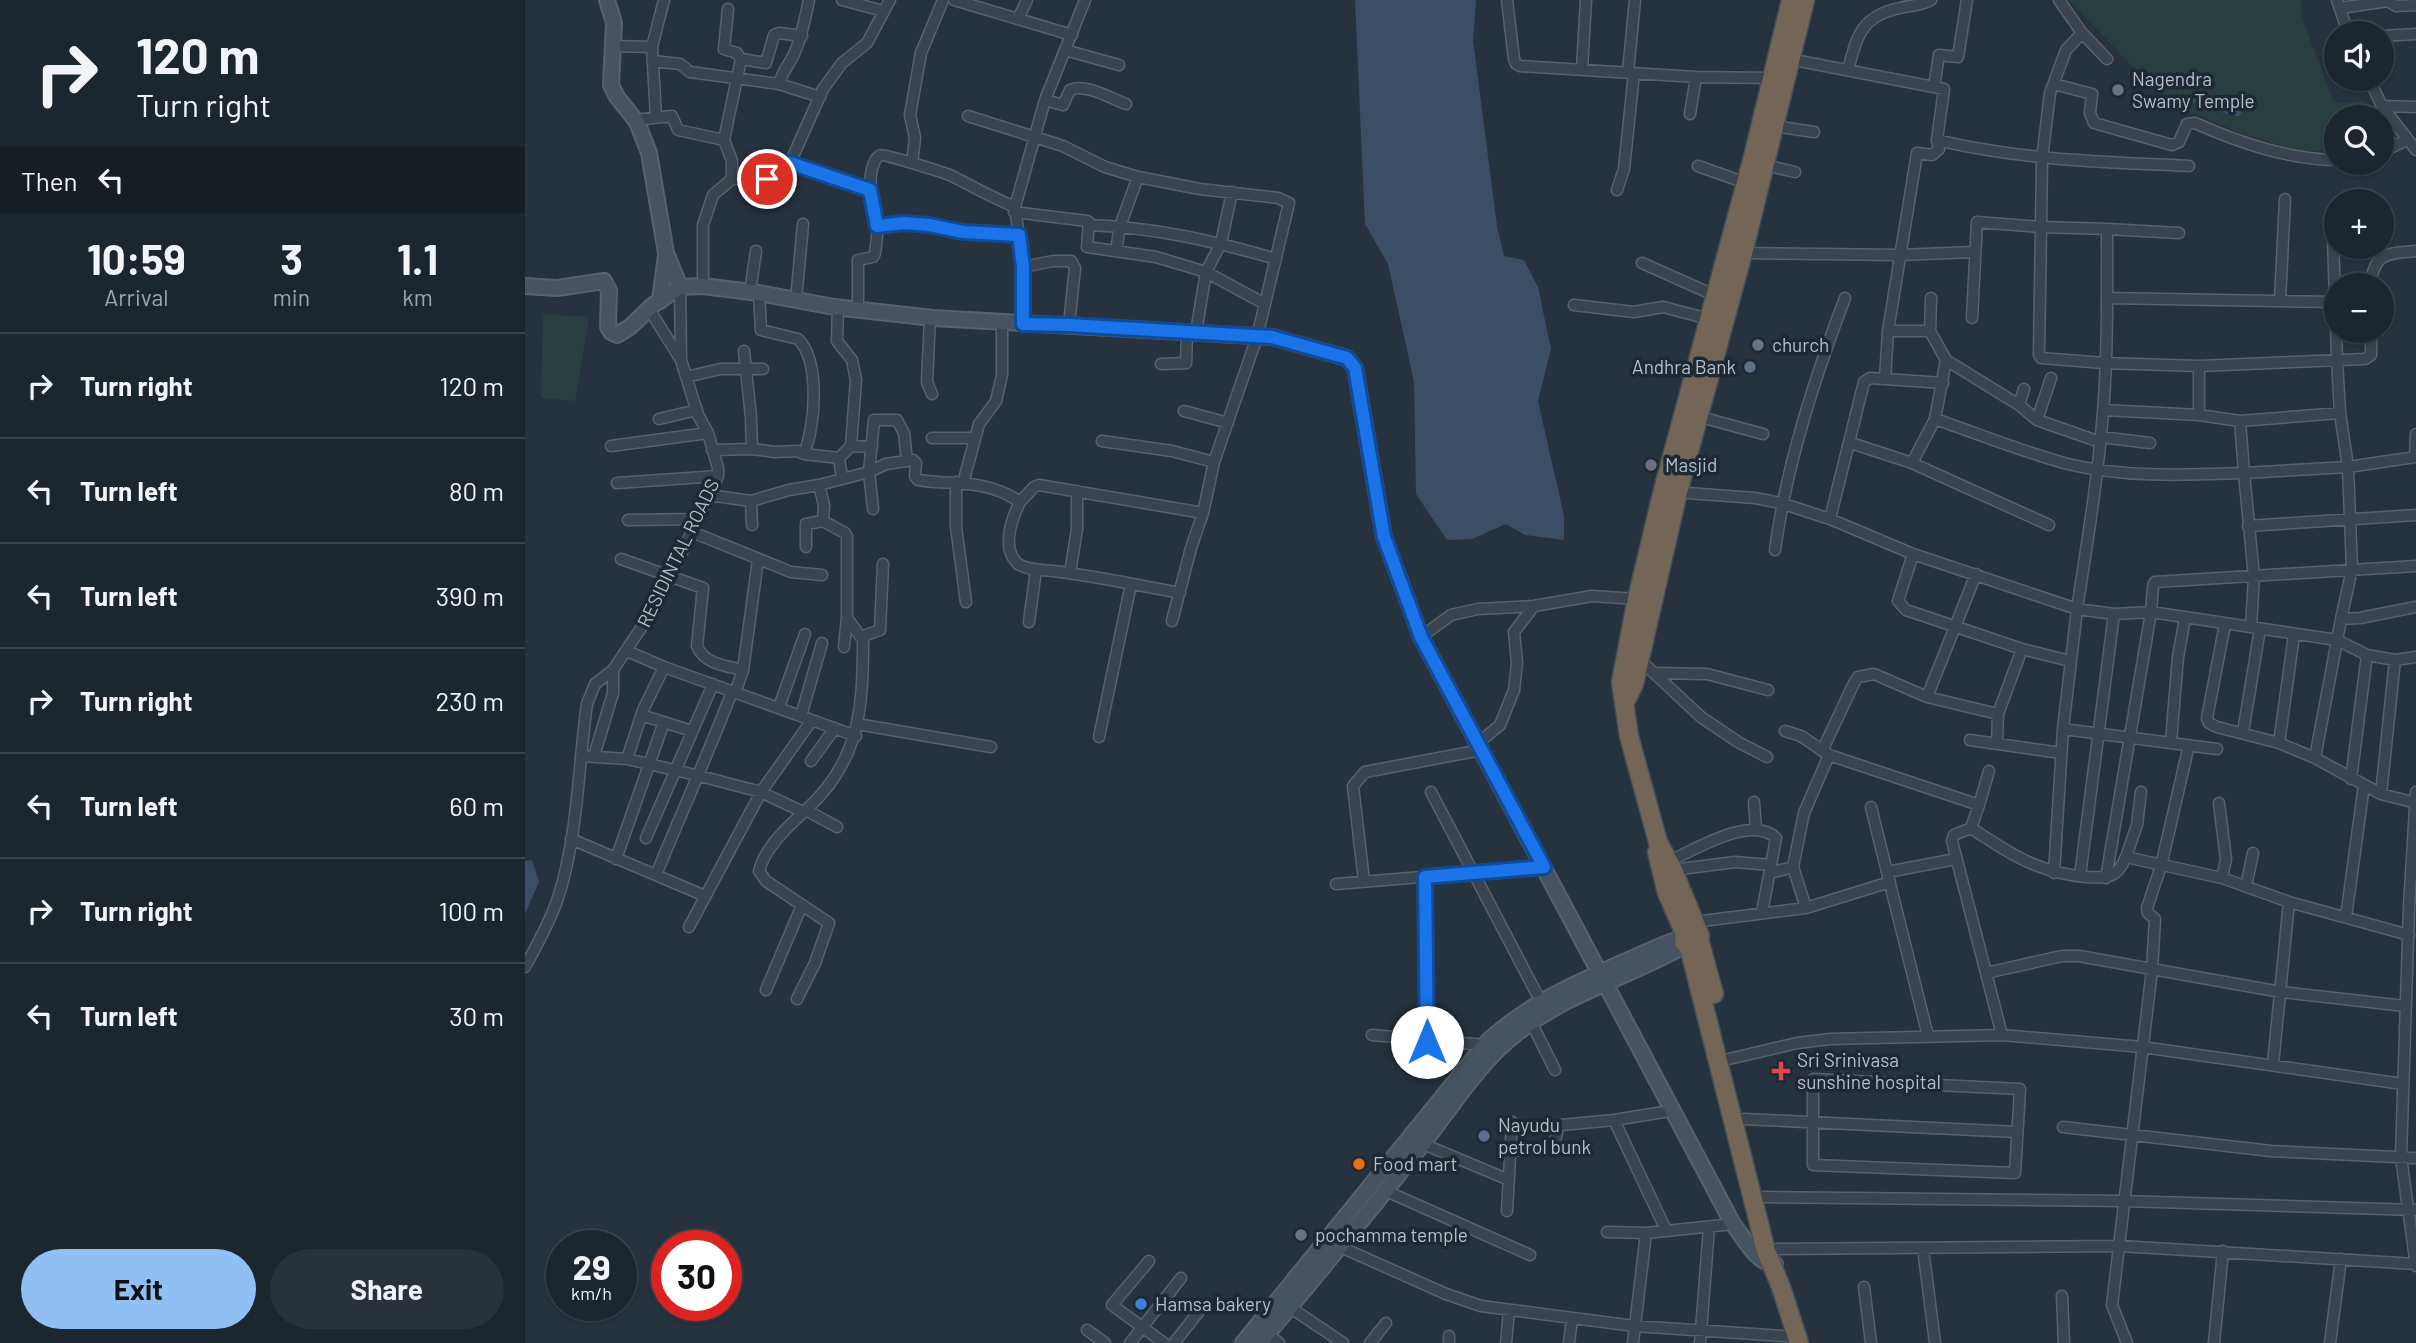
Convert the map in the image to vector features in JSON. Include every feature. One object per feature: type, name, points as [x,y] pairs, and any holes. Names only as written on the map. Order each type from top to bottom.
[{"type":"highway","points":[[1625,702],[1634,684],[1640,660],[1670,491],[1709,319],[1791,0]]},
{"type":"highway","points":[[1776,1259],[1671,865],[1658,842],[1629,736],[1621,682],[1637,599],[1670,491],[1697,416],[1742,253],[1805,0]]},
{"type":"highway","points":[[1658,842],[1657,856],[1667,893],[1691,937],[1729,1059],[1763,1196],[1781,1287],[1798,1340]]},
{"type":"street","points":[[607,0],[614,23],[611,85],[635,120],[649,153],[666,253],[680,287]]},
{"type":"street","points":[[656,117],[652,47],[664,0]]},
{"type":"street","points":[[779,84],[782,71],[793,57],[801,36],[809,0]]},
{"type":"street","points":[[842,0],[883,12]]},
{"type":"street","points":[[790,163],[820,97],[842,63],[867,43],[890,0]]},
{"type":"street","points":[[912,163],[915,138],[909,115],[921,53],[943,0]]},
{"type":"street","points":[[954,0],[1072,35]]},
{"type":"street","points":[[1018,19],[1027,0]]},
{"type":"street","points":[[1023,324],[1023,267],[1014,209],[1045,100],[1085,0]]},
{"type":"street","points":[[1507,0],[1516,64],[1696,77],[1771,78]]},
{"type":"street","points":[[1582,69],[1585,0]]},
{"type":"street","points":[[1617,190],[1624,169],[1633,73],[1635,0]]},
{"type":"street","points":[[1848,70],[1856,37],[1865,24],[1887,11],[1920,5],[1931,0]]},
{"type":"street","points":[[1934,87],[1939,55],[1958,57],[1967,0]]},
{"type":"street","points":[[2059,0],[2082,33],[2107,59]]},
{"type":"street","points":[[2344,21],[2338,4],[2388,1],[2396,6],[2416,5]]},
{"type":"street","points":[[728,9],[724,49],[737,53],[741,59],[725,140],[732,161],[732,179]]},
{"type":"street","points":[[741,59],[766,63],[774,35],[779,33],[801,36]]},
{"type":"street","points":[[2082,33],[2066,50],[2050,93],[2042,159],[2039,355],[2047,360],[2199,366],[2365,359],[2371,355],[2371,343]]},
{"type":"street","points":[[2394,35],[2416,34]]},
{"type":"street","points":[[612,46],[652,47]]},
{"type":"street","points":[[1065,50],[1119,65]]},
{"type":"street","points":[[1789,59],[1944,89],[1937,140],[1939,149],[1932,155],[1917,153],[1888,331],[1885,379]]},
{"type":"street","points":[[653,61],[680,64],[690,72],[779,84],[820,97]]},
{"type":"street","points":[[1690,114],[1696,77]]},
{"type":"street","points":[[2053,84],[2092,94],[2090,113],[2094,123],[2172,145],[2179,142],[2187,124],[2195,124],[2242,144],[2324,159]]},
{"type":"street","points":[[1045,100],[1063,105],[1070,90],[1077,87],[1098,92],[1126,104]]},
{"type":"street","points":[[2394,106],[2416,107]]},
{"type":"street","points":[[635,120],[672,116],[678,130],[725,140]]},
{"type":"street","points":[[968,116],[1063,146],[1105,167],[1138,177],[1200,189],[1278,198],[1289,203],[1257,337],[1214,462],[1203,513],[1172,621]]},
{"type":"street","points":[[2394,122],[2416,150]]},
{"type":"street","points":[[1774,126],[1814,132]]},
{"type":"street","points":[[1937,140],[1982,151],[2042,159],[2189,166]]},
{"type":"street","points":[[2394,146],[2407,140]]},
{"type":"street","points":[[858,310],[858,260],[875,255],[877,226],[870,190],[873,165],[882,154],[950,175],[1014,209],[1087,221],[1087,247],[1156,257],[1206,272],[1265,304]]},
{"type":"street","points":[[703,286],[703,225],[713,195],[732,179],[767,179],[771,164],[790,163],[870,190]]},
{"type":"street","points":[[1764,165],[1795,172]]},
{"type":"street","points":[[1698,166],[1746,183]]},
{"type":"street","points":[[1116,251],[1120,226],[1138,177]]},
{"type":"street","points":[[1161,364],[1186,363],[1206,272],[1221,243],[1232,192]]},
{"type":"street","points":[[2280,301],[2285,199]]},
{"type":"street","points":[[1972,318],[1977,222],[2179,233]]},
{"type":"street","points":[[877,226],[904,223],[963,232],[1019,235]]},
{"type":"street","points":[[796,300],[803,225]]},
{"type":"street","points":[[1088,225],[1153,229],[1221,243],[1276,259]]},
{"type":"street","points":[[2054,873],[2070,661],[2098,470],[2104,410],[2107,229]]},
{"type":"street","points":[[757,251],[755,293],[761,330],[798,338],[806,353],[815,390],[811,438],[804,454]]},
{"type":"street","points":[[2372,273],[2382,257],[2390,252],[2416,251]]},
{"type":"street","points":[[1742,253],[1900,255],[1974,252]]},
{"type":"street","points":[[666,253],[654,305],[681,360]]},
{"type":"street","points":[[1023,267],[1052,261],[1072,261],[1075,268],[1069,325]]},
{"type":"street","points":[[1642,263],[1716,296]]},
{"type":"street","points":[[525,286],[557,288],[604,281],[609,291],[608,327],[617,335],[680,287],[703,286],[858,310],[930,317],[1272,337],[1347,358],[1355,368],[1384,537],[1421,637],[1671,1111],[1733,1224],[1761,1260],[1923,1248],[2120,1246],[2416,1265],[2412,1210],[2401,1157],[2405,1006],[2416,792]]},
{"type":"street","name":"RESIDINTAL ROADS","points":[[525,967],[558,899],[571,839],[587,704],[596,684],[613,670],[627,651],[671,576],[718,476],[708,433],[697,410],[681,360],[680,287]]},
{"type":"street","points":[[1775,550],[1781,503],[1813,385],[1845,298]]},
{"type":"street","points":[[1931,298],[1930,331],[1946,360],[2019,405],[2037,420],[2100,440],[2150,443]]},
{"type":"street","points":[[2106,298],[2324,302]]},
{"type":"street","points":[[1574,305],[1634,312],[1663,307],[1709,319]]},
{"type":"street","points":[[838,307],[837,341],[852,360],[856,380],[851,446],[839,458]]},
{"type":"street","points":[[930,317],[927,382],[932,394]]},
{"type":"street","points":[[966,602],[956,527],[960,482],[979,424],[996,401],[1002,375],[1002,323]]},
{"type":"street","points":[[1888,331],[1930,331]]},
{"type":"street","points":[[2315,758],[2352,569],[2348,467],[2340,413],[2337,343]]},
{"type":"street","points":[[744,351],[752,449]]},
{"type":"street","points":[[1912,463],[1935,419],[1946,360]]},
{"type":"street","points":[[2199,366],[2199,415]]},
{"type":"street","points":[[687,377],[720,369],[763,369]]},
{"type":"street","points":[[2037,420],[2051,377]]},
{"type":"street","points":[[1830,519],[1864,382],[1870,378],[1943,383]]},
{"type":"street","points":[[2019,405],[2024,389]]},
{"type":"street","points":[[659,419],[697,410]]},
{"type":"street","points":[[2104,410],[2199,415],[2240,421],[2340,413]]},
{"type":"street","points":[[1184,411],[1228,423]]},
{"type":"street","points":[[1697,416],[1763,434]]},
{"type":"street","points":[[1935,419],[2067,464],[2098,470],[2173,476],[2348,467],[2415,457],[2416,434]]},
{"type":"street","points":[[873,509],[869,472],[874,420],[897,421],[904,433],[907,461]]},
{"type":"street","points":[[2240,421],[2254,577],[2255,628],[2243,732]]},
{"type":"street","points":[[611,446],[708,433]]},
{"type":"street","points":[[932,438],[975,438]]},
{"type":"street","points":[[1102,441],[1214,462]]},
{"type":"street","points":[[1851,443],[1912,463],[2049,525]]},
{"type":"street","points":[[851,446],[872,447]]},
{"type":"street","points":[[712,450],[798,451],[839,458]]},
{"type":"street","points":[[839,458],[842,478]]},
{"type":"street","points":[[708,495],[751,501],[869,472],[886,464],[913,460],[916,463],[915,476],[918,480],[990,486],[1020,502]]},
{"type":"street","points":[[617,483],[718,476]]},
{"type":"street","points":[[819,485],[824,505],[823,521]]},
{"type":"street","points":[[1180,593],[1018,565],[1013,557],[1009,539],[1013,517],[1020,502],[1030,490],[1039,485],[1203,513]]},
{"type":"street","points":[[1070,573],[1077,529],[1077,491]]},
{"type":"street","points":[[1670,491],[1755,498],[1781,503],[1830,519],[1913,554],[2077,609],[2114,614],[2151,612],[2294,635],[2337,639],[2367,655],[2395,660],[2416,657]]},
{"type":"street","points":[[751,501],[752,525]]},
{"type":"street","points":[[2248,526],[2416,515]]},
{"type":"street","points":[[628,520],[697,519]]},
{"type":"street","points":[[806,547],[806,524],[823,521],[845,533],[847,537],[847,618],[844,647]]},
{"type":"street","points":[[692,532],[795,573],[822,575]]},
{"type":"street","points":[[1913,554],[1899,604],[1906,610],[2022,649],[2070,661]]},
{"type":"street","points":[[621,559],[703,588],[697,646],[701,654],[711,662],[743,670]]},
{"type":"street","points":[[656,876],[743,670],[758,560]]},
{"type":"street","points":[[797,999],[815,963],[828,923],[766,881],[759,871],[769,849],[825,789],[848,756],[856,736],[863,640],[866,635],[880,630],[883,564]]},
{"type":"street","points":[[2106,878],[2155,582],[2416,566]]},
{"type":"street","points":[[1029,622],[1036,570]]},
{"type":"street","points":[[1927,697],[1976,574]]},
{"type":"street","points":[[1099,737],[1131,584]]},
{"type":"street","points":[[1421,637],[1451,615],[1478,609],[1534,606],[1592,596],[1637,599]]},
{"type":"street","points":[[1364,881],[1353,786],[1357,778],[1365,772],[1479,747],[1500,725],[1514,690],[1517,663],[1514,632],[1534,606]]},
{"type":"street","points":[[2341,618],[2360,618],[2416,607]]},
{"type":"street","points":[[2080,876],[2114,614]]},
{"type":"street","points":[[847,618],[863,640]]},
{"type":"street","points":[[2171,742],[2178,657],[2185,618]]},
{"type":"street","points":[[2225,624],[2207,718],[2209,723],[2279,743],[2315,758],[2381,794],[2416,803]]},
{"type":"street","points":[[779,708],[805,635]]},
{"type":"street","points":[[2279,743],[2294,635]]},
{"type":"street","points":[[801,716],[822,643]]},
{"type":"street","points":[[1997,744],[1998,714],[2022,649]]},
{"type":"street","points":[[627,651],[664,667],[856,736]]},
{"type":"street","points":[[2351,779],[2367,655]]},
{"type":"street","points":[[1640,660],[1701,717],[1738,742],[1767,757]]},
{"type":"street","points":[[2381,794],[2395,660]]},
{"type":"street","points":[[627,759],[641,715],[664,667]]},
{"type":"street","points":[[594,756],[613,694],[613,670]]},
{"type":"street","points":[[1655,673],[1707,674],[1768,690]]},
{"type":"street","points":[[1806,908],[1793,867],[1804,813],[1825,753],[1859,677],[1874,674],[1927,697],[1998,714]]},
{"type":"street","points":[[646,838],[713,684]]},
{"type":"street","points":[[641,715],[692,731]]},
{"type":"street","points":[[688,927],[761,792],[812,720]]},
{"type":"street","points":[[616,859],[664,722]]},
{"type":"street","points":[[857,724],[991,747]]},
{"type":"street","points":[[811,761],[835,728]]},
{"type":"street","points":[[2063,729],[2217,749]]},
{"type":"street","points":[[1785,731],[1801,736],[1825,753],[1979,805]]},
{"type":"street","points":[[1969,740],[2061,753]]},
{"type":"street","points":[[2127,1343],[2112,1305],[2152,970],[2155,919],[2148,913],[2147,908],[2161,866],[2189,745]]},
{"type":"street","points":[[581,755],[627,759],[761,792],[838,827]]},
{"type":"street","points":[[1989,771],[1971,828],[1952,838],[2001,1035]]},
{"type":"street","points":[[2346,917],[2364,785]]},
{"type":"street","points":[[1431,792],[1540,1000]]},
{"type":"street","points":[[1971,828],[2011,855],[2054,873],[2106,878],[2118,872],[2126,857],[2137,825],[2141,792]]},
{"type":"street","points":[[1754,802],[1756,828]]},
{"type":"street","points":[[2219,803],[2226,859],[2222,878]]},
{"type":"street","points":[[1871,807],[1928,1036]]},
{"type":"street","points":[[2116,817],[2137,825]]},
{"type":"street","points":[[1671,865],[1733,833],[1756,828],[1772,834],[1776,838],[1762,912]]},
{"type":"street","points":[[571,839],[705,896]]},
{"type":"street","points":[[2246,886],[2253,853]]},
{"type":"street","points":[[2126,857],[2222,878],[2289,902],[2409,934]]},
{"type":"street","points":[[1269,1340],[1334,1244],[1485,1045],[1540,1000],[1603,978],[1639,970],[1691,937],[1762,912],[1806,908],[1889,877],[1956,859]]},
{"type":"street","points":[[1671,865],[1735,862],[1771,869],[1793,867]]},
{"type":"street","points":[[1336,884],[1544,867]]},
{"type":"street","points":[[1425,877],[1427,1042]]},
{"type":"street","points":[[2273,1064],[2289,902]]},
{"type":"street","points":[[766,990],[802,905]]},
{"type":"street","points":[[1986,974],[2062,956],[2079,956],[2281,992],[2405,1006]]},
{"type":"street","points":[[1243,1343],[1386,1191],[1496,1050],[1547,1011],[1603,978]]},
{"type":"street","points":[[1531,1022],[1555,1069]]},
{"type":"street","points":[[1372,1035],[1427,1042],[1485,1045]]},
{"type":"street","points":[[1729,1059],[1797,1043],[2001,1035],[2142,1047],[2403,1084]]},
{"type":"street","points":[[1813,1079],[2020,1088],[2015,1173],[1813,1165],[1813,1123],[1813,1079]]},
{"type":"street","points":[[1511,1151],[1554,1146],[1561,1125],[1613,1121],[1671,1111]]},
{"type":"street","points":[[1744,1119],[2017,1132]]},
{"type":"street","points":[[1613,1121],[1666,1230]]},
{"type":"street","points":[[1507,1211],[1512,1122]]},
{"type":"street","points":[[2063,1127],[2271,1151],[2416,1158]]},
{"type":"street","points":[[1423,1144],[1509,1181]]},
{"type":"street","points":[[1386,1191],[1530,1255]]},
{"type":"street","points":[[1763,1196],[2123,1201],[2412,1210]]},
{"type":"street","points":[[1607,1232],[1646,1233],[1733,1224]]},
{"type":"street","points":[[1700,1343],[1709,1228]]},
{"type":"street","points":[[1633,1343],[1646,1233]]},
{"type":"street","points":[[1334,1244],[1445,1294],[1482,1306],[1634,1326],[1798,1340]]},
{"type":"street","points":[[1923,1248],[1935,1343]]},
{"type":"street","points":[[2214,1343],[2223,1251]]},
{"type":"street","points":[[2330,1343],[2341,1259]]},
{"type":"street","points":[[1149,1261],[1112,1304],[1164,1343]]},
{"type":"street","points":[[1130,1343],[1181,1278]]},
{"type":"street","points":[[1864,1287],[1871,1343]]},
{"type":"street","points":[[2062,1296],[2064,1343]]},
{"type":"street","points":[[1174,1343],[1204,1305]]},
{"type":"street","points":[[1291,1308],[1343,1343]]},
{"type":"street","points":[[1506,1343],[1509,1311]]},
{"type":"street","points":[[1569,1343],[1572,1319]]},
{"type":"street","points":[[1370,1343],[1386,1323]]},
{"type":"street","points":[[1087,1330],[1105,1343]]},
{"type":"green space","points":[[2068,0],[2300,0],[2303,20],[2324,76],[2324,91],[2330,91],[2334,103],[2365,101],[2368,105],[2324,105],[2324,151],[2301,152],[2240,133],[2167,102]]},
{"type":"green space","points":[[543,314],[589,317],[575,401],[541,398]]},
{"type":"water","points":[[1355,0],[1476,0],[1473,40],[1497,226],[1504,256],[1524,260],[1538,287],[1551,349],[1538,401],[1564,516],[1564,540],[1525,535],[1506,524],[1472,539],[1447,540],[1416,494],[1414,382],[1388,264],[1365,224]]},
{"type":"water","points":[[2219,94],[2247,101],[2240,116],[2189,100],[2195,97]]},
{"type":"water","points":[[532,860],[539,882],[525,914],[525,861]]},
{"type":"place","name":"Nagendra Swamy Temple","points":[[2118,90]]},
{"type":"place","name":"church","points":[[1758,345]]},
{"type":"place","name":"Andhra Bank","points":[[1750,367]]},
{"type":"place","name":"Masjid","points":[[1651,465]]},
{"type":"place","name":"Sri Srinivasa sunshine hospital","points":[[1781,1071]]},
{"type":"place","name":"Nayudu petrol bunk","points":[[1484,1136]]},
{"type":"place","name":"Food mart","points":[[1359,1164]]},
{"type":"place","name":"pochamma temple","points":[[1301,1235]]},
{"type":"place","name":"Hamsa bakery","points":[[1141,1304]]},
{"type":"route","points":[[767,179],[770,176],[771,164],[790,163],[870,190],[877,226],[904,223],[963,232],[1019,235],[1023,267],[1023,324],[1272,337],[1347,358],[1355,368],[1384,537],[1421,637],[1544,867],[1425,877],[1427,1042]]}]
